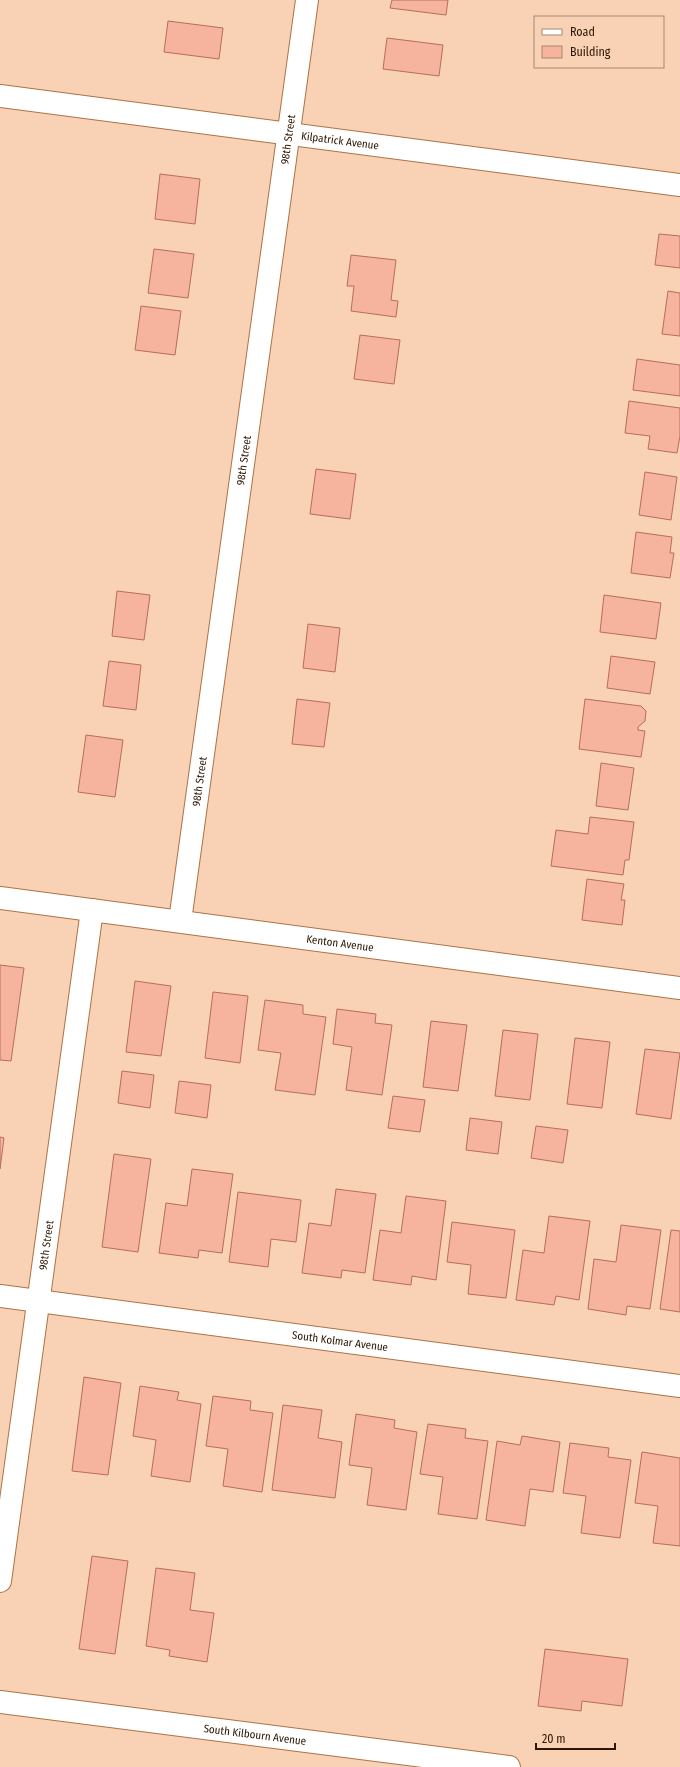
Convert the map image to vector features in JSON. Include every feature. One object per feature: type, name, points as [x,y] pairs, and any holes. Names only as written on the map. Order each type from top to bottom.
[{"type":"street","name":"98th Street","points":[[180,921],[306,0]]},
{"type":"street","name":"Kilpatrick Avenue","points":[[0,96],[680,185]]},
{"type":"street","name":"Kenton Avenue","points":[[0,898],[680,985]]},
{"type":"street","name":"98th Street","points":[[0,1581],[40,1301],[92,910]]},
{"type":"street","name":"South Kolmar Avenue","points":[[0,1296],[680,1386]]},
{"type":"street","name":"South Kilbourn Avenue","points":[[0,1702],[509,1767]]},
{"type":"building","points":[[392,0],[448,0],[446,15],[390,8]]},
{"type":"building","points":[[168,21],[223,28],[219,59],[164,52]]},
{"type":"building","points":[[387,38],[443,45],[439,76],[383,69]]},
{"type":"building","points":[[160,174],[200,179],[195,224],[155,219]]},
{"type":"building","points":[[659,234],[680,236],[680,268],[655,265]]},
{"type":"building","points":[[154,249],[194,254],[188,298],[148,293]]},
{"type":"building","points":[[351,255],[396,260],[391,300],[398,301],[396,317],[351,311],[354,286],[347,286]]},
{"type":"building","points":[[668,291],[680,293],[680,336],[662,334]]},
{"type":"building","points":[[141,306],[181,311],[175,355],[135,350]]},
{"type":"building","points":[[360,335],[400,340],[394,384],[354,379]]},
{"type":"building","points":[[637,359],[680,365],[680,396],[633,390]]},
{"type":"building","points":[[629,401],[680,408],[680,436],[677,453],[648,449],[650,436],[625,433]]},
{"type":"building","points":[[316,469],[356,474],[350,519],[310,514]]},
{"type":"building","points":[[645,472],[677,477],[671,520],[639,515]]},
{"type":"building","points":[[636,532],[672,537],[670,553],[674,553],[670,578],[631,573]]},
{"type":"building","points":[[117,591],[150,595],[144,640],[112,636]]},
{"type":"building","points":[[604,595],[661,603],[656,639],[600,632]]},
{"type":"building","points":[[308,624],[340,628],[335,672],[303,668]]},
{"type":"building","points":[[611,656],[655,662],[650,694],[607,688]]},
{"type":"building","points":[[109,661],[141,665],[136,710],[103,706]]},
{"type":"building","points":[[297,699],[330,703],[324,747],[292,744]]},
{"type":"building","points":[[585,699],[641,706],[646,711],[645,721],[638,727],[638,730],[645,731],[641,757],[579,749]]},
{"type":"building","points":[[86,735],[123,740],[115,797],[78,792]]},
{"type":"building","points":[[601,763],[634,768],[628,810],[596,806]]},
{"type":"building","points":[[590,817],[634,822],[629,860],[625,860],[623,875],[551,866],[556,830],[588,834]]},
{"type":"building","points":[[587,879],[624,884],[621,900],[625,900],[622,925],[582,920]]},
{"type":"building","points":[[0,965],[24,968],[11,1061],[0,1060]]},
{"type":"building","points":[[135,981],[171,986],[161,1056],[126,1052]]},
{"type":"building","points":[[213,992],[248,996],[240,1063],[205,1058]]},
{"type":"building","points":[[265,1000],[303,1005],[303,1014],[326,1017],[315,1095],[275,1090],[281,1053],[258,1050]]},
{"type":"building","points":[[337,1009],[376,1014],[375,1023],[392,1025],[382,1095],[346,1090],[352,1047],[333,1044]]},
{"type":"building","points":[[431,1021],[467,1025],[458,1091],[423,1087]]},
{"type":"building","points":[[503,1030],[538,1034],[530,1100],[495,1096]]},
{"type":"building","points":[[575,1038],[610,1042],[602,1108],[567,1104]]},
{"type":"building","points":[[645,1049],[680,1053],[671,1119],[636,1114]]},
{"type":"building","points":[[122,1071],[154,1075],[150,1108],[118,1103]]},
{"type":"building","points":[[179,1081],[211,1085],[207,1118],[175,1113]]},
{"type":"building","points":[[393,1096],[425,1100],[420,1132],[388,1128]]},
{"type":"building","points":[[470,1118],[502,1122],[498,1154],[466,1150]]},
{"type":"building","points":[[536,1126],[568,1130],[563,1163],[531,1158]]},
{"type":"building","points":[[0,1137],[4,1138],[0,1169]]},
{"type":"building","points":[[114,1154],[151,1159],[138,1252],[102,1247]]},
{"type":"building","points":[[192,1169],[233,1174],[222,1253],[199,1250],[198,1258],[159,1253],[166,1203],[187,1206]]},
{"type":"building","points":[[336,1189],[376,1194],[365,1273],[342,1270],[341,1278],[302,1273],[309,1223],[331,1226]]},
{"type":"building","points":[[238,1192],[301,1200],[296,1242],[271,1239],[268,1267],[229,1262]]},
{"type":"building","points":[[406,1196],[446,1201],[436,1280],[412,1276],[411,1285],[373,1280],[380,1230],[401,1233]]},
{"type":"building","points":[[549,1216],[590,1221],[579,1300],[556,1296],[554,1305],[516,1300],[523,1250],[544,1253]]},
{"type":"building","points":[[452,1222],[515,1230],[506,1298],[468,1294],[471,1265],[447,1262]]},
{"type":"building","points":[[621,1225],[661,1230],[650,1309],[627,1306],[626,1315],[588,1309],[594,1259],[616,1262]]},
{"type":"building","points":[[671,1230],[680,1231],[680,1312],[660,1309]]},
{"type":"building","points":[[84,1377],[121,1383],[108,1475],[72,1471]]},
{"type":"building","points":[[140,1386],[179,1392],[177,1400],[201,1404],[190,1482],[151,1476],[156,1440],[133,1436]]},
{"type":"building","points":[[213,1396],[251,1401],[250,1410],[273,1413],[262,1492],[223,1486],[228,1449],[206,1446]]},
{"type":"building","points":[[283,1405],[322,1410],[318,1438],[342,1442],[335,1498],[272,1490]]},
{"type":"building","points":[[356,1414],[395,1420],[394,1428],[417,1432],[406,1510],[367,1505],[372,1468],[349,1465]]},
{"type":"building","points":[[428,1424],[466,1429],[465,1438],[488,1441],[477,1519],[438,1514],[443,1477],[420,1474]]},
{"type":"building","points":[[522,1436],[560,1442],[553,1492],[530,1489],[525,1526],[486,1520],[497,1441],[520,1445]]},
{"type":"building","points":[[570,1443],[609,1448],[608,1457],[631,1460],[620,1538],[581,1533],[586,1496],[563,1493]]},
{"type":"building","points":[[642,1452],[680,1458],[680,1546],[653,1543],[658,1506],[635,1503]]},
{"type":"building","points":[[92,1556],[128,1561],[115,1654],[79,1649]]},
{"type":"building","points":[[156,1568],[195,1573],[190,1610],[214,1613],[207,1662],[169,1656],[170,1650],[146,1646]]},
{"type":"building","points":[[545,1649],[628,1659],[622,1706],[582,1701],[581,1711],[538,1706]]}]
